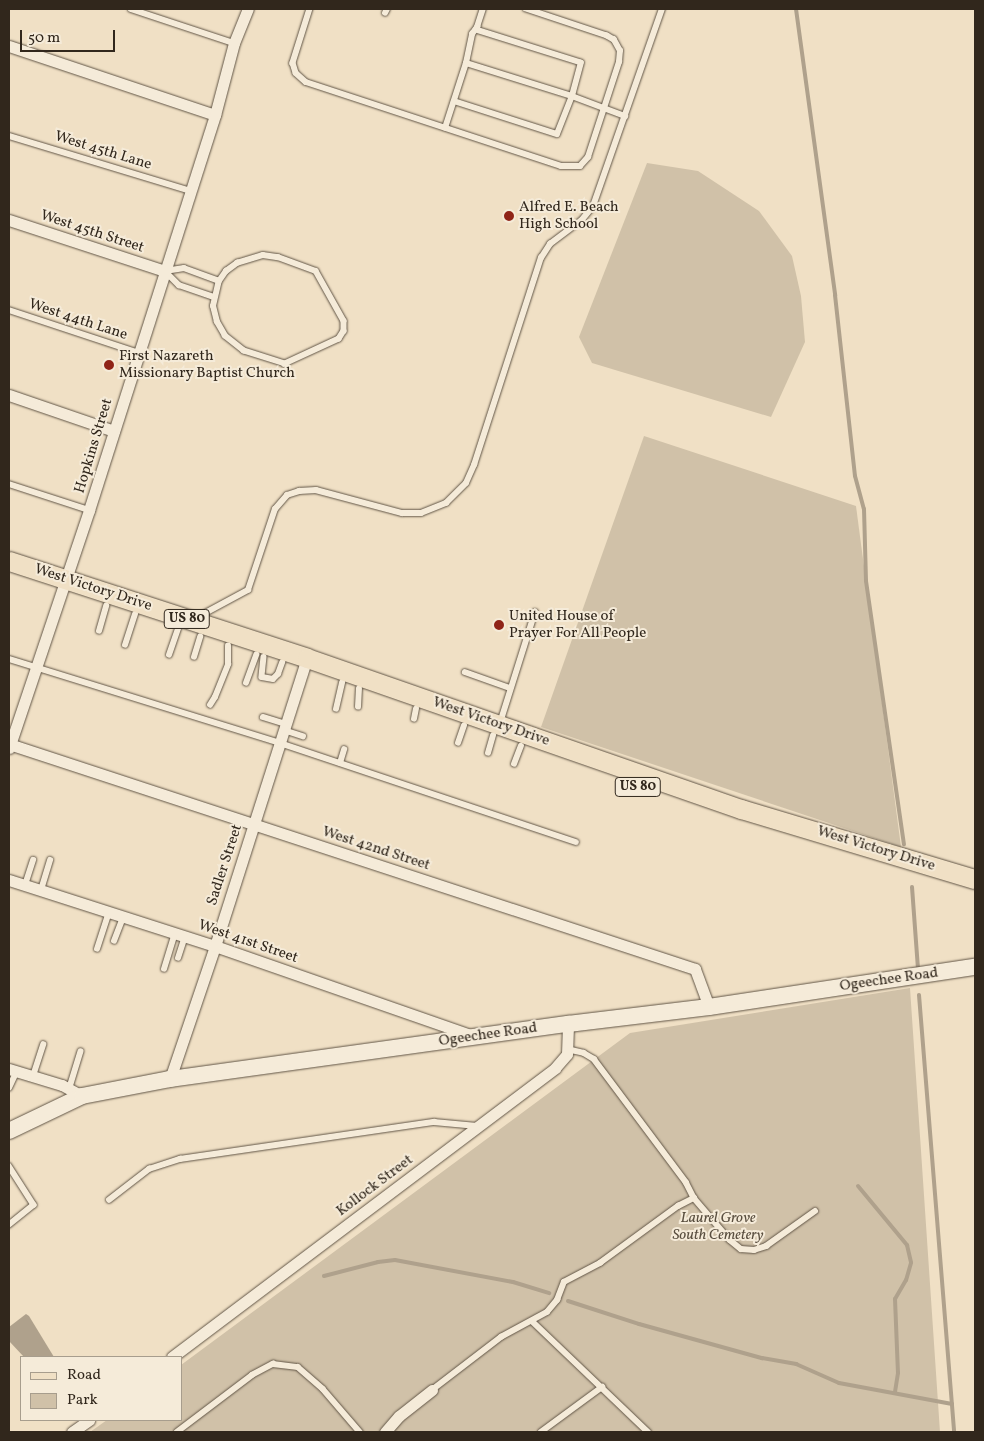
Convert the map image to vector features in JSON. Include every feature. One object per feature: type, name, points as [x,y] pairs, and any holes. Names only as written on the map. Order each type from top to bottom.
[{"type":"main road","name":"West Victory Drive","points":[[9,560],[106,606],[190,629],[228,646],[282,663],[306,664],[353,693],[415,714],[461,735],[493,738],[975,879]]},
{"type":"main road","name":"West Victory Drive","points":[[9,574],[64,586],[190,629],[306,664],[493,738],[737,821],[975,892]]},
{"type":"street","name":"Hopkins Street","points":[[9,745],[89,510],[166,272],[234,43],[248,9]]},
{"type":"street","points":[[9,46],[214,114]]},
{"type":"street","name":"West 45th Street","points":[[9,220],[166,272]]},
{"type":"street","points":[[9,396],[114,431]]},
{"type":"street","name":"Sadler Street","points":[[170,1080],[306,664]]},
{"type":"street","name":"West 42nd Street","points":[[9,745],[695,968],[709,1007]]},
{"type":"street","name":"West 41st Street","points":[[9,880],[215,946],[476,1036]]},
{"type":"street","name":"Ogeechee Road","points":[[9,1132],[75,1093],[476,1036],[709,1007],[975,967]]},
{"type":"street","points":[[567,1049],[568,1024]]},
{"type":"street","name":"Kollock Street","points":[[173,1356],[555,1068],[567,1054],[567,1049]]},
{"type":"street","points":[[13,1070],[75,1093]]},
{"type":"street","points":[[385,1432],[399,1416],[432,1390]]},
{"type":"street","points":[[72,1432],[88,1421]]},
{"type":"lane","points":[[131,9],[234,43]]},
{"type":"lane","points":[[310,9],[293,63],[300,78],[562,166],[580,166],[588,157],[620,57],[620,51],[614,40],[598,32],[526,9]]},
{"type":"lane","points":[[445,128],[466,63],[472,34],[476,30],[483,9]]},
{"type":"lane","points":[[169,655],[190,629],[248,590],[274,509],[287,495],[299,491],[316,490],[411,514],[438,508],[459,492],[474,465],[541,258],[550,244],[581,221],[593,206],[662,9]]},
{"type":"lane","points":[[454,101],[557,134],[572,96],[581,63],[476,30]]},
{"type":"lane","points":[[466,63],[572,96],[625,116]]},
{"type":"lane","name":"West 45th Lane","points":[[9,136],[191,191]]},
{"type":"lane","points":[[257,256],[278,257],[311,268],[320,275],[341,315],[344,331],[339,339],[290,363],[280,363],[244,351],[230,342],[217,322],[213,306],[219,281],[226,271],[237,263],[257,256]]},
{"type":"lane","points":[[166,272],[184,268],[219,281]]},
{"type":"lane","points":[[166,272],[179,285],[214,297]]},
{"type":"lane","name":"West 44th Lane","points":[[9,310],[139,353]]},
{"type":"lane","points":[[9,484],[89,510]]},
{"type":"lane","points":[[98,631],[106,606]]},
{"type":"lane","points":[[493,738],[535,612]]},
{"type":"lane","points":[[125,645],[135,615]]},
{"type":"lane","points":[[190,629],[194,657]]},
{"type":"lane","points":[[210,705],[216,697],[228,664],[228,646]]},
{"type":"lane","points":[[246,683],[260,656]]},
{"type":"lane","points":[[9,659],[36,669],[149,701],[280,743],[576,842]]},
{"type":"lane","points":[[466,672],[510,688]]},
{"type":"lane","points":[[336,709],[353,693]]},
{"type":"lane","points":[[263,718],[303,736]]},
{"type":"lane","points":[[514,764],[520,746]]},
{"type":"lane","points":[[340,763],[344,750]]},
{"type":"lane","points":[[25,885],[33,860]]},
{"type":"lane","points":[[41,890],[50,860]]},
{"type":"lane","points":[[97,949],[108,912]]},
{"type":"lane","points":[[114,941],[123,917]]},
{"type":"lane","points":[[178,958],[180,935]]},
{"type":"lane","points":[[164,969],[180,935]]},
{"type":"lane","points":[[33,1076],[43,1045]]},
{"type":"lane","points":[[567,1049],[584,1053],[594,1059],[686,1182],[694,1198],[730,1240],[741,1249],[754,1250],[766,1246],[814,1211]]},
{"type":"lane","points":[[75,1093],[80,1052]]},
{"type":"lane","points":[[9,1088],[13,1070]]},
{"type":"lane","points":[[109,1200],[149,1170],[180,1159],[434,1122],[479,1126]]},
{"type":"lane","points":[[9,1166],[33,1202],[33,1208],[9,1225]]},
{"type":"lane","points":[[432,1390],[501,1337],[547,1312],[557,1300],[564,1282],[600,1263],[678,1206],[694,1198]]},
{"type":"lane","points":[[532,1321],[648,1432]]},
{"type":"lane","points":[[177,1432],[252,1375],[273,1364],[298,1366],[323,1389],[360,1432]]},
{"type":"lane","points":[[541,1432],[602,1387]]},
{"type":"green space","points":[[647,163],[698,171],[759,211],[792,256],[801,296],[805,342],[771,417],[592,363],[579,337]]},
{"type":"green space","points":[[644,436],[856,506],[901,847],[541,727]]},
{"type":"green space","name":"Laurel Grove South Cemetery","points":[[910,988],[940,1432],[90,1432],[106,1421],[182,1421],[182,1364],[630,1033]]},
{"type":"shaded area","points":[[26,1314],[53,1356],[23,1356],[9,1341],[9,1327]]},
{"type":"waterway","points":[[796,9],[835,295],[855,476],[864,509],[866,581],[904,844]]},
{"type":"waterway","points":[[912,887],[918,969]]},
{"type":"waterway","points":[[919,995],[954,1432]]},
{"type":"waterway","points":[[858,1186],[907,1245],[911,1263],[906,1280],[895,1299],[898,1373],[895,1392]]},
{"type":"waterway","points":[[324,1276],[378,1262],[395,1260],[513,1282],[549,1293]]},
{"type":"waterway","points":[[568,1301],[639,1324],[762,1358],[796,1364],[839,1383],[952,1404]]},
{"type":"place","name":"Alfred E. Beach High School","points":[[509,216]]},
{"type":"place","name":"First Nazareth Missionary Baptist Church","points":[[109,365]]},
{"type":"place","name":"United House of Prayer For All People","points":[[499,625]]}]
